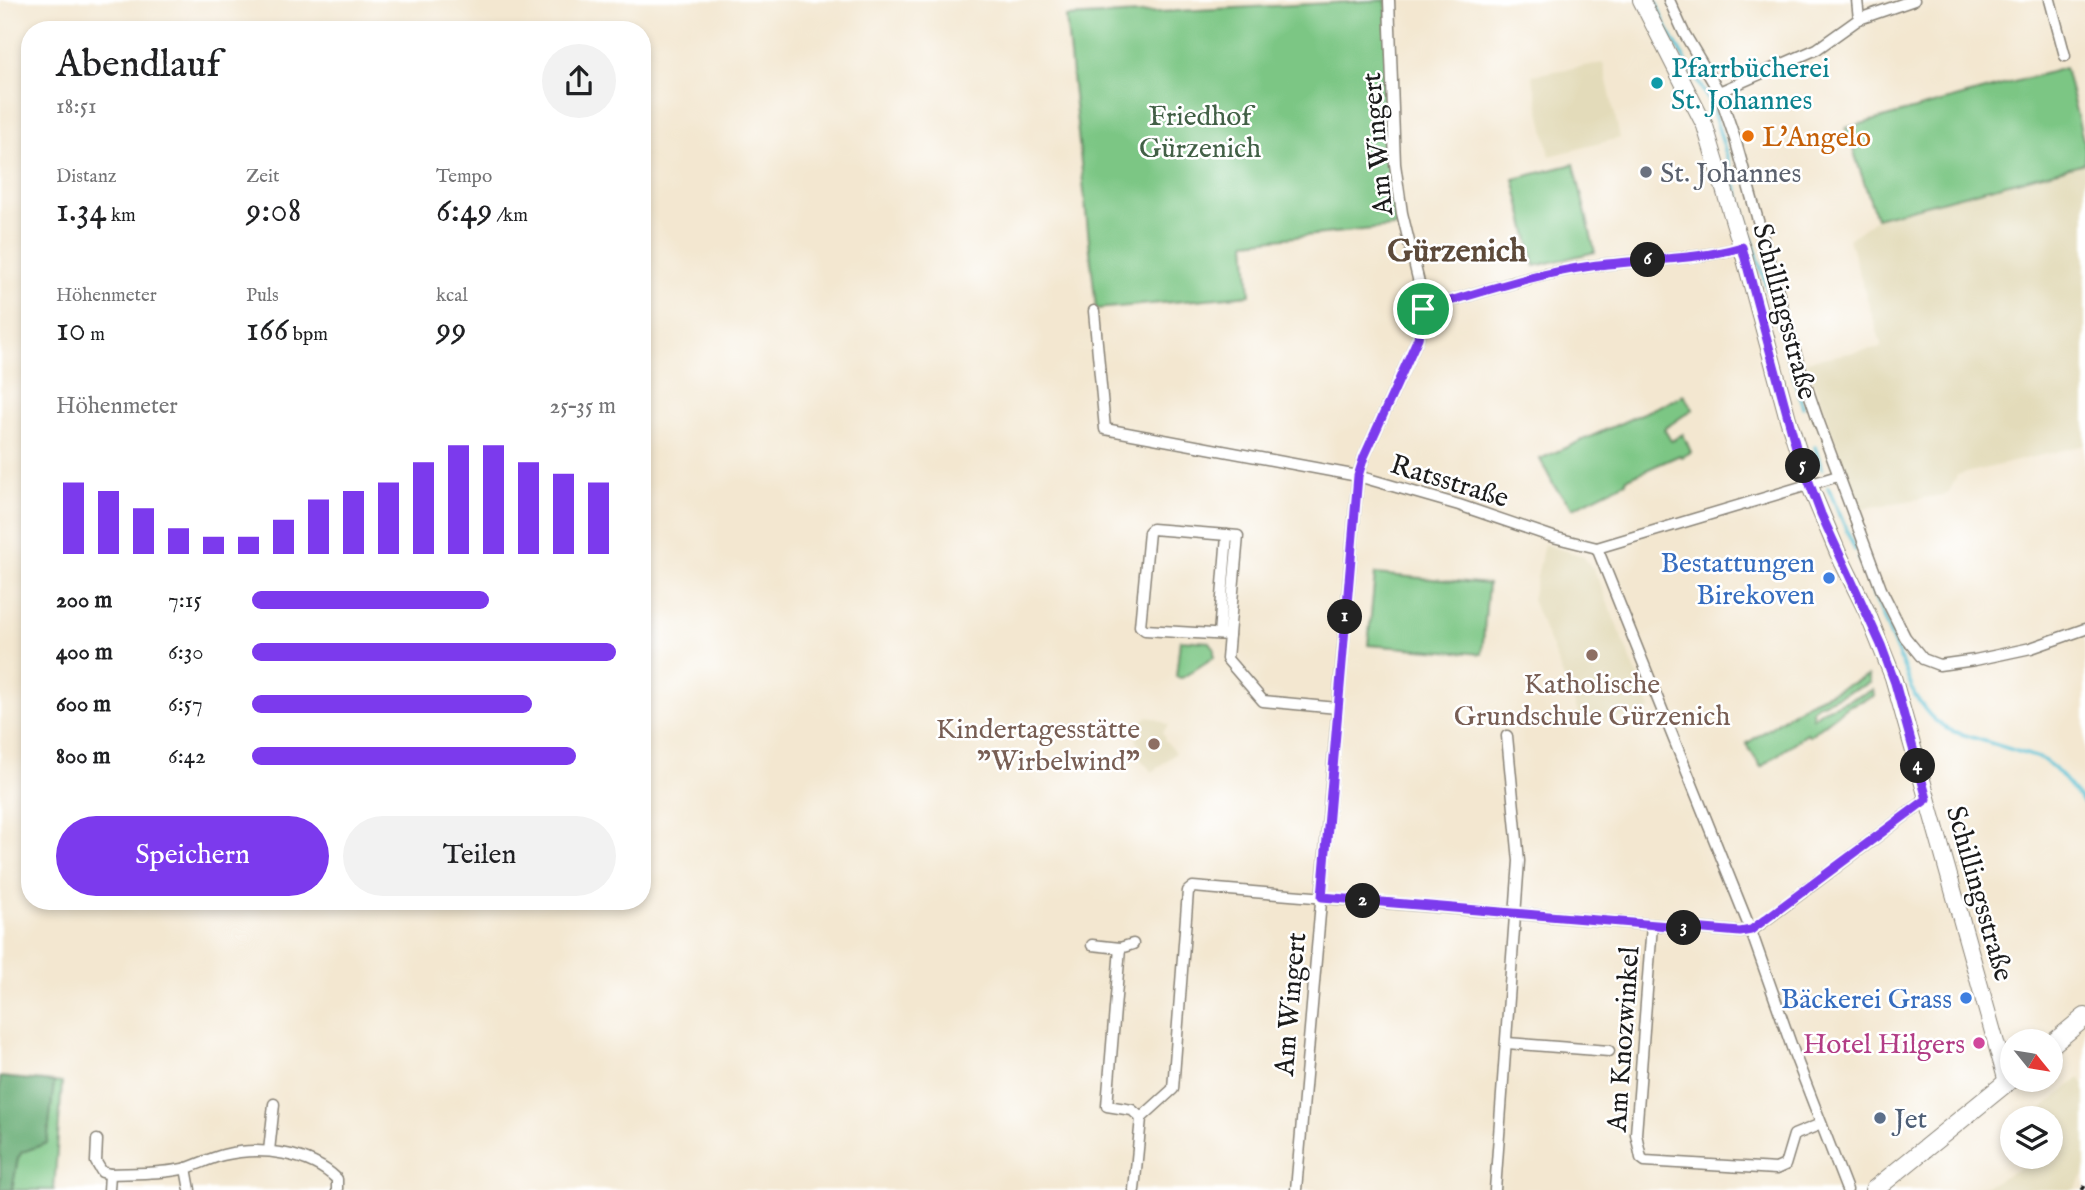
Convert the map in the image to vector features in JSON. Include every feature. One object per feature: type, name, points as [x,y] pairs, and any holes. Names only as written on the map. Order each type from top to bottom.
[{"type":"main road","name":"Schillingsstraße","points":[[1641,0],[1705,126],[1742,247],[1785,409],[1809,484],[1881,645],[1898,694],[2000,1046]]},
{"type":"main road","points":[[2063,1035],[2085,1017]]},
{"type":"main road","points":[[1874,1190],[2000,1088]]},
{"type":"street","name":"Am Wingert","points":[[1296,1190],[1358,476],[1418,338],[1423,309],[1402,213],[1395,164],[1389,0]]},
{"type":"street","name":"Schillingsstraße","points":[[1669,0],[1684,33],[1718,92],[1735,139],[1796,355],[1881,589],[1905,636],[1923,659],[1931,664],[1949,664],[2031,648],[2085,629]]},
{"type":"street","points":[[1857,0],[1859,19]]},
{"type":"street","points":[[1718,92],[1817,50],[1859,19],[1914,0]]},
{"type":"street","points":[[2050,0],[2065,56]]},
{"type":"street","points":[[1423,309],[1506,284],[1591,266],[1742,247]]},
{"type":"street","name":"Ratsstraße","points":[[1094,311],[1105,429],[1358,476],[1458,505],[1553,537],[1597,548]]},
{"type":"street","points":[[1838,476],[1597,548],[1751,930],[1847,1190]]},
{"type":"street","points":[[1224,635],[1145,630],[1140,626],[1149,531],[1152,529],[1238,536],[1224,635],[1227,659],[1263,701],[1337,708]]},
{"type":"street","points":[[1495,1190],[1517,914],[1518,845],[1507,736]]},
{"type":"street","points":[[1134,1190],[1141,1118],[1173,1089],[1188,891],[1199,887],[1740,932],[1751,930],[1927,799]]},
{"type":"street","name":"Am Knozwinkel","points":[[1652,925],[1636,1134],[1641,1158],[1645,1161],[1776,1169],[1784,1164],[1794,1135],[1821,1124]]},
{"type":"street","points":[[1092,945],[1120,947],[1133,944]]},
{"type":"street","points":[[1120,947],[1107,1106],[1132,1110],[1141,1118]]},
{"type":"street","points":[[1507,1043],[1609,1051]]},
{"type":"street","points":[[270,1151],[274,1104]]},
{"type":"street","points":[[96,1140],[96,1162],[102,1172],[110,1174],[163,1172],[186,1168],[224,1155],[270,1151],[300,1158],[330,1172],[337,1179],[337,1190]]},
{"type":"street","points":[[186,1168],[190,1190]]},
{"type":"street","points":[[109,1190],[110,1174]]},
{"type":"shaded area","points":[[1603,63],[1620,138],[1550,156],[1532,75]]},
{"type":"shaded area","points":[[2085,163],[2085,445],[1957,475],[1948,494],[1860,509],[1806,361],[1882,347],[1849,239],[1876,219]]},
{"type":"shaded area","name":"Katholische Grundschule Gürzenich","points":[[1544,544],[1583,556],[1595,572],[1651,709],[1638,714],[1638,717],[1582,722],[1532,600]]},
{"type":"shaded area","name":"Kindertagesstätte \"Wirbelwind\"","points":[[1146,717],[1169,725],[1162,732],[1164,739],[1176,753],[1152,772],[1135,753],[1142,748],[1136,741],[1138,726]]},
{"type":"shaded area","points":[[2080,1078],[2085,1084],[2085,1173],[2074,1190],[1969,1190],[1986,1186],[2018,1169],[2063,1169],[2063,1106],[2045,1106]]},
{"type":"green space","name":"Friedhof Gürzenich","points":[[1386,0],[1391,171],[1401,226],[1246,242],[1250,295],[1096,309],[1066,17]]},
{"type":"green space","points":[[2065,68],[2085,147],[2085,163],[1876,218],[1846,128]]},
{"type":"green space","points":[[1574,164],[1595,252],[1535,266],[1514,179]]},
{"type":"green space","points":[[1684,395],[1693,409],[1664,429],[1671,441],[1683,434],[1691,452],[1626,479],[1626,482],[1573,508],[1554,486],[1540,459]]},
{"type":"green space","points":[[1375,574],[1488,584],[1482,654],[1368,645]]},
{"type":"green space","points":[[1180,640],[1210,642],[1214,648],[1214,657],[1182,678],[1176,677]]},
{"type":"green space","points":[[1868,676],[1870,683],[1817,705],[1812,710],[1813,718],[1823,710],[1873,690],[1874,696],[1848,706],[1809,736],[1807,733],[1761,767],[1746,744],[1807,703]]},
{"type":"green space","points":[[0,1077],[54,1082],[47,1143],[22,1152],[18,1158],[12,1190],[0,1190]]},
{"type":"green space","points":[[54,1082],[62,1083],[54,1190],[12,1190],[18,1158],[22,1152],[47,1143]]},
{"type":"waterway","points":[[1655,0],[1667,29],[1711,104],[1803,407]]},
{"type":"waterway","points":[[1815,447],[1822,469]]},
{"type":"waterway","points":[[1828,487],[1855,550]]},
{"type":"waterway","points":[[1859,558],[1915,695],[1930,716],[1952,731],[2042,759],[2054,768],[2085,804]]},
{"type":"railway","points":[[2082,1190],[2085,1186]]},
{"type":"place","name":"Pfarrbücherei St. Johannes","points":[[1657,83]]},
{"type":"place","name":"L'Angelo","points":[[1748,136]]},
{"type":"place","name":"St. Johannes","points":[[1646,172]]},
{"type":"place","name":"Bestattungen Birekoven","points":[[1829,578]]},
{"type":"place","name":"Katholische Grundschule Gürzenich","points":[[1592,655]]},
{"type":"place","name":"Kindertagesstätte \"Wirbelwind\"","points":[[1154,744]]},
{"type":"place","name":"Bäckerei Grass","points":[[1966,998]]},
{"type":"place","name":"Hotel Hilgers","points":[[1979,1043]]},
{"type":"place","name":"Jet","points":[[1880,1118]]},
{"type":"district","name":"Gürzenich","points":[[1457,250]]},
{"type":"route","points":[[1742,247],[1796,447],[1821,514],[1881,645],[1895,683],[1927,799],[1751,930],[1740,932],[1322,897],[1358,476],[1418,338],[1423,309],[1506,284],[1591,266],[1742,247]]}]
